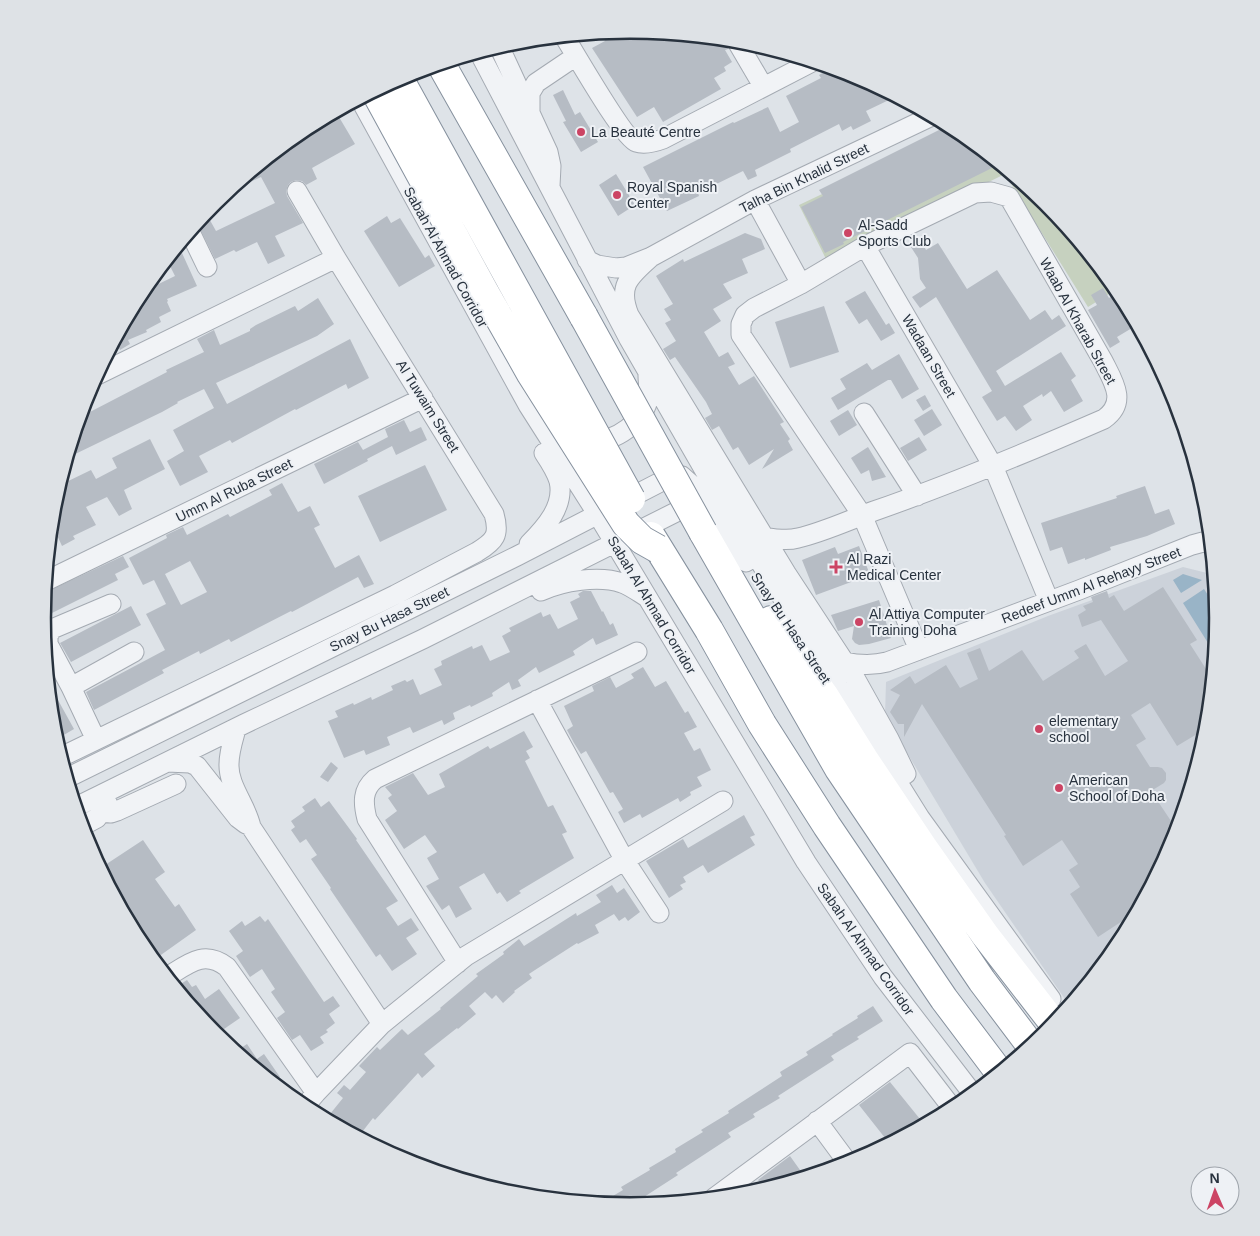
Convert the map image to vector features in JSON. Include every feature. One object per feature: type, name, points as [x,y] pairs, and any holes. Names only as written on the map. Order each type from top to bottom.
[{"type":"highway","points":[[444,69],[703,532],[839,770],[982,981],[1027,1040]]},
{"type":"highway","points":[[403,85],[658,549],[709,630],[762,724],[827,826],[944,999],[996,1068]]},
{"type":"highway","points":[[378,96],[484,292],[531,374],[626,524],[642,540],[658,549]]},
{"type":"highway","points":[[722,565],[740,578],[764,609],[824,694],[864,759],[985,935],[1049,1018]]},
{"type":"street","points":[[568,43],[622,129],[635,142],[654,142],[663,139],[805,66]]},
{"type":"street","points":[[742,50],[763,86]]},
{"type":"street","points":[[502,53],[548,152],[551,166],[550,190]]},
{"type":"street","points":[[530,112],[530,93],[536,83],[576,56]]},
{"type":"street","points":[[81,805],[423,639],[614,543],[708,492],[482,58]]},
{"type":"street","name":"Sabah Al Ahmad Corridor","points":[[363,104],[528,405],[598,515],[823,888],[883,977],[969,1088]]},
{"type":"street","name":"Talha Bin Khalid Street","points":[[587,260],[597,265],[616,268],[626,267],[651,257],[755,200],[925,119]]},
{"type":"street","name":"Al Tuwaim Street","points":[[297,191],[336,258],[494,514],[497,527],[496,536],[490,544],[477,552]]},
{"type":"street","name":"Waab Al Kharab Street","points":[[764,537],[782,540],[799,538],[917,496],[993,466],[1112,414],[1116,406],[1116,388],[1103,361],[1009,197],[991,192],[975,193],[865,246],[801,284],[754,308],[745,315],[741,324],[740,335],[862,515]]},
{"type":"street","points":[[755,200],[801,284]]},
{"type":"street","points":[[193,238],[207,267]]},
{"type":"street","name":"Wadaan Street","points":[[865,246],[993,466],[1050,601]]},
{"type":"street","name":"Talha Bin Khalid Street","points":[[651,257],[629,277],[624,290],[625,304],[631,320],[764,537]]},
{"type":"street","points":[[107,370],[336,258]]},
{"type":"street","points":[[528,405],[550,419],[572,439],[582,443],[615,437],[631,427],[642,413],[648,396],[648,375]]},
{"type":"street","name":"Umm Al Ruba Street","points":[[52,579],[423,398]]},
{"type":"street","points":[[517,556],[550,521],[560,494],[559,483],[554,469],[533,434],[528,417],[528,405]]},
{"type":"street","points":[[864,413],[917,496]]},
{"type":"street","name":"Snay Bu Hasa Street","points":[[72,775],[517,556],[674,475],[682,476],[708,492],[821,674],[834,691],[858,699]]},
{"type":"street","points":[[862,515],[918,650]]},
{"type":"street","points":[[764,537],[844,662],[858,699],[889,739],[913,790],[920,818],[1058,1009]]},
{"type":"street","points":[[786,573],[789,553],[799,538]]},
{"type":"street","name":"Redeef Umm Al Rehayy Street","points":[[844,662],[864,665],[887,662],[1192,545],[1204,542]]},
{"type":"street","name":"Snay Bu Hasa Street","points":[[67,755],[395,595],[477,552]]},
{"type":"street","points":[[423,639],[446,635],[563,582],[608,580],[619,582],[630,586],[648,598]]},
{"type":"street","points":[[51,630],[111,604]]},
{"type":"street","points":[[52,651],[96,740]]},
{"type":"street","points":[[71,687],[134,652]]},
{"type":"street","points":[[458,963],[367,820],[364,797],[368,786],[376,779],[637,652]]},
{"type":"street","name":"Redeef Umm Al Rehayy Street","points":[[858,699],[873,675],[887,662]]},
{"type":"street","points":[[537,700],[624,861],[658,913]]},
{"type":"street","points":[[236,728],[229,764],[230,772],[247,811],[251,827],[382,1024]]},
{"type":"street","points":[[166,762],[190,763],[197,766],[238,818],[251,827]]},
{"type":"street","points":[[101,812],[111,813],[117,811],[176,784]]},
{"type":"street","points":[[88,823],[97,818],[114,789]]},
{"type":"street","points":[[310,1101],[382,1024],[466,956],[723,801]]},
{"type":"street","points":[[172,974],[191,962],[202,958],[212,958],[227,967],[316,1093]]},
{"type":"street","points":[[727,1189],[910,1053],[948,1102]]},
{"type":"street","points":[[817,1122],[843,1156]]},
{"type":"shaded area","name":"American School of Doha","points":[[1183,567],[1207,573],[1208,656],[1204,694],[1190,768],[1179,804],[1150,874],[1132,908],[1090,971],[1066,1000],[985,883],[885,716],[886,682],[1048,616]]},
{"type":"green space","name":"Al-Sadd Sports Club","points":[[949,134],[1003,175],[827,261],[799,205]]},
{"type":"green space","name":"Al-Sadd Sports Club","points":[[1008,179],[1040,208],[1066,236],[1110,293],[1088,307]]},
{"type":"water","points":[[1183,574],[1202,580],[1181,593],[1173,580]]},
{"type":"water","points":[[1204,589],[1208,596],[1208,644],[1183,603]]},
{"type":"building","points":[[630,39],[668,40],[728,47],[725,50],[732,62],[724,67],[726,71],[714,78],[721,89],[663,122],[654,107],[637,117],[592,48],[605,41],[604,40]]},
{"type":"building","points":[[824,72],[889,100],[866,111],[871,121],[853,130],[851,126],[842,131],[839,124],[790,149],[791,152],[755,170],[757,176],[748,180],[743,171],[698,193],[699,196],[667,211],[643,167],[733,122],[768,107],[780,132],[799,122],[786,96],[821,78],[819,75]]},
{"type":"building","name":"La Beauté Centre","points":[[563,90],[575,115],[580,112],[598,142],[581,152],[563,122],[566,121],[553,95]]},
{"type":"building","points":[[339,117],[355,144],[312,168],[317,179],[306,185],[302,181],[296,180],[288,185],[287,196],[303,223],[275,236],[285,256],[268,264],[257,242],[215,259],[200,229],[210,219],[216,231],[275,203],[261,177],[246,184],[277,158],[291,150],[290,149],[308,136]]},
{"type":"building","points":[[941,129],[983,158],[992,168],[843,242],[844,244],[825,253],[801,207],[823,196],[819,190]]},
{"type":"building","name":"Royal Spanish Center","points":[[616,174],[635,205],[618,216],[599,185]]},
{"type":"building","points":[[387,216],[391,223],[400,218],[425,258],[429,255],[435,266],[399,287],[364,231]]},
{"type":"building","points":[[745,233],[761,239],[765,249],[742,259],[748,273],[723,284],[732,298],[713,309],[721,321],[704,332],[719,357],[728,352],[735,364],[728,367],[739,385],[754,376],[784,422],[780,424],[790,439],[788,441],[793,450],[762,469],[774,449],[749,465],[738,447],[733,450],[719,426],[712,430],[705,418],[712,414],[706,402],[675,357],[670,360],[663,349],[676,341],[665,323],[671,320],[664,309],[673,304],[656,276],[683,259],[684,262]]},
{"type":"building","points":[[919,238],[926,250],[938,243],[967,289],[997,270],[1030,320],[1045,310],[1052,320],[1059,315],[1066,326],[996,371],[1005,386],[1061,352],[1076,376],[1071,380],[1083,401],[1064,412],[1051,391],[1043,397],[1042,394],[1023,406],[1032,420],[1016,431],[1005,416],[997,421],[982,397],[992,391],[936,297],[920,308],[912,297],[926,288],[920,279],[918,258],[909,244]]},
{"type":"building","points":[[182,253],[197,286],[167,299],[171,311],[159,317],[161,322],[146,330],[147,332],[128,340],[130,344],[120,350],[118,346],[128,328],[155,285],[175,276],[170,265]]},
{"type":"building","points":[[1103,288],[1109,298],[1112,296],[1132,328],[1117,337],[1120,342],[1110,348],[1088,310],[1097,305],[1091,295]]},
{"type":"building","points":[[865,291],[886,325],[889,323],[895,333],[881,341],[867,319],[859,324],[845,302]]},
{"type":"building","points":[[318,298],[334,324],[317,336],[216,383],[227,404],[350,339],[369,378],[348,389],[346,384],[232,443],[230,440],[199,456],[208,472],[180,486],[167,461],[184,451],[173,430],[214,408],[204,389],[177,402],[162,412],[74,455],[88,413],[167,372],[166,370],[204,352],[197,339],[214,330],[220,345],[295,306],[298,311]]},
{"type":"building","points":[[824,306],[839,352],[790,368],[775,322]]},
{"type":"building","points":[[899,354],[919,389],[902,399],[891,380],[888,380],[838,410],[831,398],[846,389],[840,379],[867,363],[872,370]]},
{"type":"building","points":[[925,395],[931,406],[923,411],[916,400]]},
{"type":"building","points":[[932,409],[942,425],[924,436],[914,420]]},
{"type":"building","points":[[848,410],[857,425],[839,436],[830,421]]},
{"type":"building","points":[[404,420],[410,432],[421,427],[427,440],[396,455],[392,446],[324,484],[314,464],[358,442],[363,450],[388,437],[385,429]]},
{"type":"building","points":[[919,437],[927,450],[908,461],[900,448]]},
{"type":"building","points":[[150,439],[165,469],[124,490],[132,509],[119,516],[107,497],[86,507],[96,525],[73,536],[75,539],[62,546],[57,535],[67,482],[91,470],[96,479],[117,468],[112,458]]},
{"type":"building","points":[[868,447],[886,477],[872,481],[869,470],[861,474],[851,458]]},
{"type":"building","points":[[425,465],[447,510],[380,542],[358,496]]},
{"type":"building","points":[[282,483],[298,512],[310,506],[320,525],[314,528],[335,568],[359,555],[374,584],[364,588],[358,577],[231,642],[229,639],[200,654],[199,651],[162,670],[164,673],[94,710],[86,692],[165,650],[146,614],[166,604],[154,580],[143,585],[129,558],[167,538],[166,535],[183,527],[187,535],[228,514],[230,517],[272,495],[269,490]],"holes":[[[190,561],[207,592],[181,605],[165,574]]]},
{"type":"building","points":[[1145,486],[1155,514],[1169,509],[1175,524],[1147,536],[1110,547],[1111,550],[1085,560],[1085,558],[1068,564],[1062,547],[1050,551],[1041,523],[1117,498],[1116,496]]},
{"type":"building","name":"Al Razi Medical Center","points":[[859,546],[870,575],[816,595],[802,560],[835,547],[838,554]]},
{"type":"building","points":[[123,556],[129,567],[115,574],[118,580],[51,613],[52,589]]},
{"type":"building","name":"American School of Doha","points":[[1163,587],[1197,640],[1190,644],[1207,669],[1197,734],[1177,746],[1150,703],[1131,715],[1146,739],[1136,745],[1150,767],[1162,768],[1166,773],[1164,783],[1151,791],[1172,822],[1150,874],[1125,919],[1098,937],[1070,894],[1080,887],[1069,870],[1078,864],[1062,840],[1023,866],[1004,836],[1006,835],[922,704],[904,737],[904,724],[898,724],[890,712],[900,695],[890,690],[910,676],[915,684],[946,665],[960,688],[978,679],[967,653],[980,648],[989,671],[1022,650],[1043,681],[1079,658],[1074,651],[1086,644],[1105,676],[1128,661],[1101,620],[1082,627],[1078,615],[1086,610],[1083,606],[1093,602],[1091,597],[1107,591],[1109,598],[1114,595],[1124,611]]},
{"type":"building","points":[[583,591],[591,591],[610,625],[613,623],[618,635],[596,645],[593,638],[573,651],[575,655],[539,673],[536,667],[518,680],[521,686],[512,690],[509,682],[492,693],[493,696],[471,707],[470,705],[453,713],[455,719],[444,725],[442,720],[413,733],[410,727],[387,737],[390,745],[366,755],[364,750],[344,758],[328,721],[338,717],[335,711],[371,697],[372,700],[393,690],[391,686],[405,680],[407,682],[413,679],[420,695],[442,685],[434,669],[442,665],[441,661],[472,646],[473,649],[482,645],[490,661],[510,652],[502,636],[511,631],[509,628],[541,612],[543,617],[550,614],[558,629],[578,619],[570,602],[580,597],[578,594]]},
{"type":"building","name":"Al Attiya Computer Training Doha","points":[[879,600],[891,638],[859,645],[852,639],[854,626],[838,631],[831,615]]},
{"type":"building","points":[[131,606],[141,625],[71,662],[60,643]]},
{"type":"building","points":[[643,667],[655,687],[666,681],[685,713],[688,711],[697,727],[684,733],[694,751],[700,748],[711,770],[697,777],[702,786],[690,792],[691,795],[680,802],[678,798],[642,818],[640,814],[624,823],[618,812],[623,809],[613,792],[610,793],[586,751],[581,754],[567,730],[573,726],[564,706],[594,691],[592,686],[610,677],[616,688],[634,678],[631,674]]},
{"type":"building","points":[[57,697],[74,729],[63,735]]},
{"type":"building","points":[[524,731],[533,747],[526,751],[530,758],[525,761],[548,807],[553,805],[567,832],[562,834],[574,858],[519,891],[521,893],[507,902],[500,892],[497,894],[484,873],[459,887],[472,909],[456,918],[449,905],[442,910],[426,886],[439,879],[427,858],[437,852],[425,835],[404,849],[385,820],[397,811],[388,798],[392,795],[385,787],[413,773],[428,795],[445,787],[439,774],[488,746],[490,749]]},
{"type":"building","points":[[331,762],[338,768],[328,782],[320,777]]},
{"type":"building","points":[[315,798],[321,807],[329,801],[398,901],[386,908],[398,926],[411,918],[419,930],[406,938],[417,954],[392,971],[380,954],[376,957],[330,889],[311,859],[317,855],[306,839],[300,843],[291,830],[295,827],[291,821],[305,811],[302,807]]},
{"type":"building","points":[[744,815],[755,835],[750,837],[755,845],[708,873],[703,865],[683,877],[686,882],[680,885],[683,889],[669,898],[646,861],[683,839],[688,848]]},
{"type":"building","points":[[143,840],[165,872],[155,879],[175,907],[179,904],[196,930],[159,956],[128,908],[106,864]]},
{"type":"building","points":[[612,885],[617,893],[624,888],[640,912],[628,921],[625,917],[619,921],[614,914],[595,925],[599,933],[577,943],[529,974],[532,978],[514,991],[503,1003],[496,995],[492,999],[485,992],[469,1006],[476,1014],[424,1054],[435,1066],[422,1078],[418,1073],[375,1120],[373,1118],[362,1132],[330,1114],[343,1098],[337,1093],[344,1085],[350,1090],[366,1072],[359,1066],[377,1047],[380,1050],[402,1029],[408,1035],[441,1009],[478,976],[476,974],[504,954],[503,952],[519,939],[524,946],[576,913],[577,916],[601,902],[596,895]]},
{"type":"building","points":[[260,916],[265,922],[268,919],[324,1002],[333,996],[340,1006],[329,1014],[335,1023],[326,1030],[328,1032],[320,1037],[324,1043],[311,1051],[300,1035],[292,1040],[277,1018],[285,1012],[271,992],[275,989],[262,969],[250,977],[236,956],[243,951],[229,931],[242,921],[245,926]]},
{"type":"building","points":[[187,980],[192,987],[196,985],[205,999],[219,989],[240,1018],[224,1029],[229,1036],[194,1000],[181,984]]},
{"type":"building","points":[[873,1006],[883,1021],[857,1037],[859,1039],[831,1056],[834,1060],[778,1096],[780,1098],[753,1114],[755,1117],[728,1133],[731,1137],[676,1173],[678,1175],[645,1197],[612,1197],[623,1190],[621,1187],[650,1170],[649,1168],[676,1152],[675,1149],[703,1132],[701,1130],[782,1076],[780,1072],[808,1055],[806,1052],[858,1018],[857,1016]]},
{"type":"building","points":[[247,1044],[257,1059],[264,1054],[280,1077],[277,1078],[241,1048]]},
{"type":"building","points":[[890,1082],[921,1120],[885,1138],[859,1105]]},
{"type":"building","points":[[790,1156],[800,1170],[780,1178],[760,1182],[758,1180]]},
{"type":"place","name":"La Beauté Centre","points":[[581,132]]},
{"type":"place","name":"Royal Spanish Center","points":[[617,195]]},
{"type":"place","name":"Al-Sadd Sports Club","points":[[848,233]]},
{"type":"place","name":"Al Razi Medical Center","points":[[836,567]]},
{"type":"place","name":"Al Attiya Computer Training Doha","points":[[859,622]]},
{"type":"place","name":"elementary school","points":[[1039,729]]},
{"type":"place","name":"American School of Doha","points":[[1059,788]]}]
